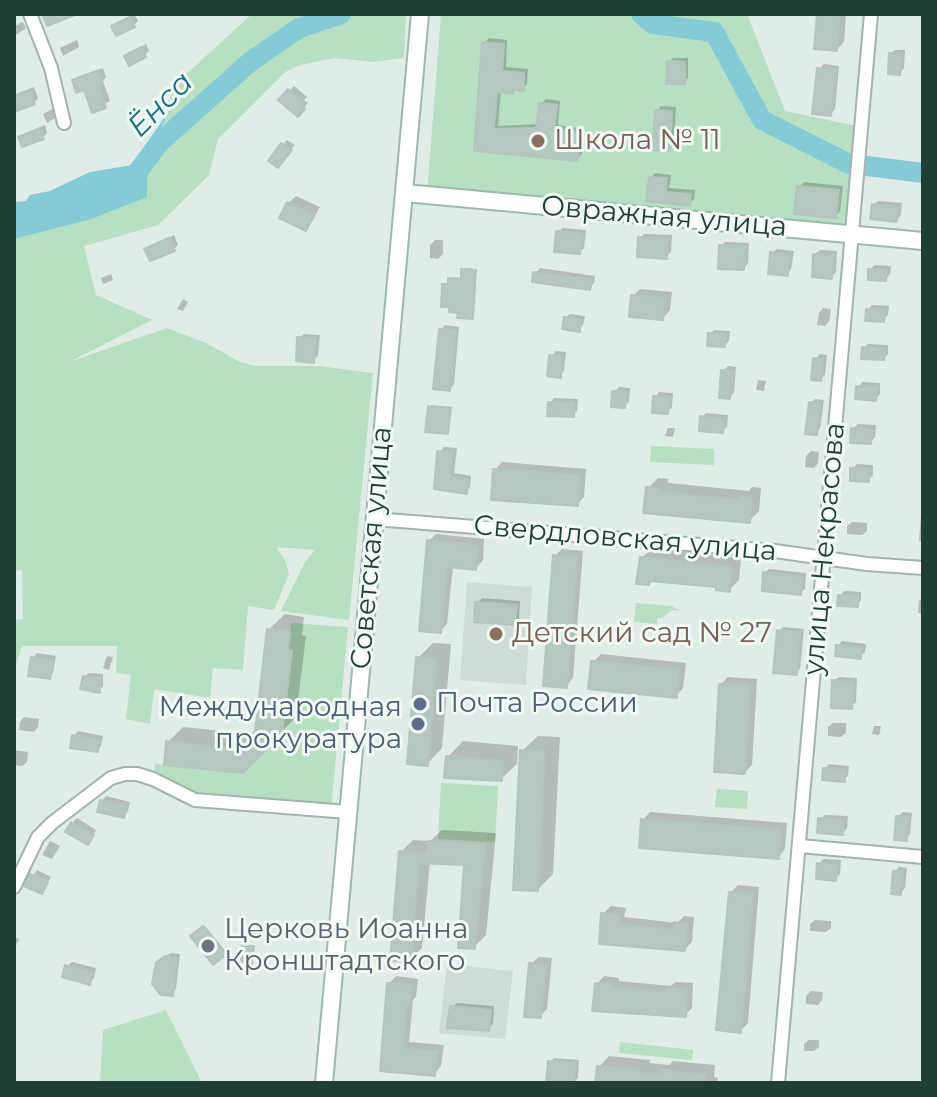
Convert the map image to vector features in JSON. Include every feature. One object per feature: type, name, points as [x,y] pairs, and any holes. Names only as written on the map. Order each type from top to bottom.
[{"type":"main road","name":"Советская улица","points":[[324,1083],[420,14]]},
{"type":"main road","name":"Овражная улица","points":[[405,193],[923,241]]},
{"type":"street","points":[[30,14],[51,68],[64,123]]},
{"type":"street","name":"улица Некрасова","points":[[778,1083],[871,14]]},
{"type":"street","name":"Свердловская улица","points":[[375,519],[923,568]]},
{"type":"street","points":[[14,887],[38,837],[111,778],[125,774],[153,779],[195,800],[348,812]]},
{"type":"street","points":[[800,846],[923,857]]},
{"type":"shaded area","name":"Детский сад № 27","points":[[467,582],[532,587],[526,685],[460,680]]},
{"type":"shaded area","points":[[447,964],[513,971],[505,1039],[439,1033]]},
{"type":"green space","points":[[252,14],[406,14],[404,58],[373,62],[335,58],[300,65],[285,72],[218,139],[209,175],[158,225],[84,246],[96,295],[152,320],[69,362],[167,328],[206,343],[240,362],[256,366],[318,366],[373,373],[349,620],[281,611],[305,562],[315,550],[276,547],[285,560],[289,574],[274,610],[248,606],[243,670],[213,668],[210,698],[154,689],[150,724],[126,719],[131,675],[116,673],[117,646],[22,646],[14,671],[14,620],[23,619],[22,570],[14,571],[14,239],[148,157],[160,142],[158,137],[168,112],[172,87]]},
{"type":"green space","points":[[441,14],[747,14],[785,111],[861,127],[853,235],[427,195]]},
{"type":"green space","points":[[651,446],[714,449],[714,465],[650,462]]},
{"type":"green space","points":[[636,603],[671,606],[681,611],[672,610],[657,618],[657,624],[634,622]]},
{"type":"green space","points":[[291,623],[348,627],[331,810],[214,803],[153,779],[155,764],[244,773],[282,734],[292,651],[288,650]]},
{"type":"green space","points":[[441,783],[498,786],[495,842],[438,839]]},
{"type":"green space","points":[[717,789],[748,791],[747,809],[715,807]]},
{"type":"green space","points":[[166,1010],[202,1083],[100,1083],[103,1030]]},
{"type":"green space","points":[[620,1042],[693,1050],[692,1060],[619,1053]]},
{"type":"water","points":[[168,112],[158,136],[160,142],[148,157],[147,197],[91,219],[14,239],[14,202],[26,201],[30,195],[50,191],[90,172],[132,165]]},
{"type":"building","points":[[42,14],[75,14],[75,15],[47,26]]},
{"type":"building","points":[[817,14],[840,14],[837,51],[814,49]]},
{"type":"building","points":[[130,17],[135,27],[116,36],[111,26]]},
{"type":"building","points":[[482,42],[504,44],[502,71],[524,73],[524,91],[513,90],[513,94],[497,92],[494,129],[536,128],[539,103],[557,105],[554,129],[581,133],[578,161],[474,151]]},
{"type":"building","points":[[141,47],[146,57],[129,66],[124,56]]},
{"type":"building","points":[[889,53],[902,54],[900,75],[888,74]]},
{"type":"building","points":[[667,61],[685,62],[685,84],[666,84]]},
{"type":"building","points":[[817,68],[836,70],[831,116],[812,114]]},
{"type":"building","points":[[98,71],[103,84],[98,85],[106,108],[92,113],[84,90],[76,93],[72,80]]},
{"type":"building","points":[[288,89],[304,103],[301,105],[305,109],[298,117],[278,100]]},
{"type":"building","points":[[30,90],[35,104],[14,112],[14,96]]},
{"type":"building","points":[[655,110],[672,111],[670,151],[652,150]]},
{"type":"building","points":[[40,129],[44,139],[22,147],[18,137]]},
{"type":"building","points":[[281,143],[292,150],[278,168],[268,161]]},
{"type":"building","points":[[649,177],[667,178],[666,192],[691,194],[690,206],[646,201]]},
{"type":"building","points":[[797,186],[839,190],[836,218],[794,214]]},
{"type":"building","points":[[287,202],[314,215],[306,231],[279,218]]},
{"type":"building","points":[[872,204],[898,207],[897,222],[870,219]]},
{"type":"building","points":[[556,231],[583,234],[580,254],[554,252]]},
{"type":"building","points":[[638,237],[668,239],[667,259],[637,257]]},
{"type":"building","points":[[169,238],[175,251],[150,261],[144,249]]},
{"type":"building","points":[[719,245],[745,247],[744,270],[718,269]]},
{"type":"building","points":[[770,252],[790,255],[788,276],[768,274]]},
{"type":"building","points":[[813,254],[834,255],[832,279],[812,277]]},
{"type":"building","points":[[461,269],[476,270],[473,319],[457,318],[458,313],[449,312],[449,307],[441,307],[442,284],[448,284],[448,278],[461,279]]},
{"type":"building","points":[[868,269],[887,270],[886,281],[868,280]]},
{"type":"building","points":[[533,272],[592,280],[590,290],[532,282]]},
{"type":"building","points":[[631,295],[665,298],[663,320],[629,317]]},
{"type":"building","points":[[866,309],[885,310],[884,322],[865,321]]},
{"type":"building","points":[[564,317],[581,320],[580,332],[562,329]]},
{"type":"building","points":[[439,329],[456,330],[450,391],[433,389]]},
{"type":"building","points":[[708,333],[726,335],[725,347],[707,346]]},
{"type":"building","points":[[297,337],[316,339],[314,363],[296,361]]},
{"type":"building","points":[[862,347],[885,349],[884,360],[861,359]]},
{"type":"building","points":[[549,355],[562,356],[561,378],[547,376]]},
{"type":"building","points":[[813,358],[823,359],[821,381],[811,380]]},
{"type":"building","points":[[721,370],[733,371],[730,399],[719,398]]},
{"type":"building","points":[[856,386],[877,387],[876,401],[855,399]]},
{"type":"building","points":[[612,391],[626,392],[625,408],[611,407]]},
{"type":"building","points":[[653,396],[670,397],[668,414],[652,413]]},
{"type":"building","points":[[548,402],[574,403],[574,417],[547,416]]},
{"type":"building","points":[[809,402],[820,403],[817,435],[805,434]]},
{"type":"building","points":[[428,406],[451,408],[448,434],[425,432]]},
{"type":"building","points":[[700,416],[724,419],[723,433],[699,431]]},
{"type":"building","points":[[851,428],[872,429],[871,444],[850,443]]},
{"type":"building","points":[[437,451],[453,452],[450,477],[468,480],[467,494],[434,489]]},
{"type":"building","points":[[850,468],[870,469],[869,482],[850,481]]},
{"type":"building","points":[[493,469],[580,475],[578,506],[491,500]]},
{"type":"building","points":[[646,487],[659,488],[659,492],[740,500],[740,496],[752,498],[750,523],[643,513]]},
{"type":"building","points":[[427,540],[478,546],[476,570],[447,567],[441,633],[419,631]]},
{"type":"building","points":[[553,555],[577,557],[567,688],[543,686]]},
{"type":"building","points":[[640,557],[732,567],[730,592],[716,590],[716,587],[650,581],[649,585],[636,584]]},
{"type":"building","points":[[763,572],[802,577],[801,595],[762,591]]},
{"type":"building","points":[[838,595],[858,595],[858,607],[837,606]]},
{"type":"building","points":[[475,602],[517,605],[515,625],[474,622]]},
{"type":"building","points":[[267,629],[290,631],[288,650],[292,651],[282,734],[243,773],[164,765],[166,741],[236,749],[255,731]]},
{"type":"building","points":[[777,630],[800,632],[797,675],[773,673]]},
{"type":"building","points":[[836,645],[862,648],[861,659],[835,656]]},
{"type":"building","points":[[31,657],[53,661],[50,679],[28,676]]},
{"type":"building","points":[[416,657],[436,659],[428,766],[407,764]]},
{"type":"building","points":[[591,661],[679,670],[677,698],[588,689]]},
{"type":"building","points":[[83,676],[100,678],[100,693],[80,689]]},
{"type":"building","points":[[832,680],[854,682],[852,709],[831,708]]},
{"type":"building","points":[[719,684],[750,685],[745,774],[714,772]]},
{"type":"building","points":[[72,735],[100,740],[98,752],[70,748]]},
{"type":"building","points":[[520,750],[545,751],[538,891],[513,890]]},
{"type":"building","points":[[446,756],[503,761],[502,781],[444,778]]},
{"type":"building","points":[[823,768],[845,770],[845,782],[822,780]]},
{"type":"building","points":[[100,800],[127,806],[124,818],[97,812]]},
{"type":"building","points":[[896,816],[908,817],[907,841],[894,840]]},
{"type":"building","points":[[818,818],[844,820],[843,835],[817,833]]},
{"type":"building","points":[[641,819],[781,830],[779,859],[639,848]]},
{"type":"building","points":[[71,822],[94,835],[88,845],[65,832]]},
{"type":"building","points":[[428,841],[485,844],[475,949],[458,948],[464,865],[419,863],[411,962],[390,961],[399,851],[427,854]]},
{"type":"building","points":[[817,863],[837,864],[836,881],[816,879]]},
{"type":"building","points":[[893,871],[903,872],[901,895],[891,894]]},
{"type":"building","points":[[30,874],[48,882],[42,894],[24,886]]},
{"type":"building","points":[[729,892],[753,894],[741,1033],[716,1030]]},
{"type":"building","points":[[601,913],[619,915],[618,924],[674,930],[674,922],[687,924],[685,951],[599,944]]},
{"type":"building","name":"Церковь Иоанна Кронштадтского","points":[[203,926],[226,955],[213,965],[190,936]]},
{"type":"building","points":[[242,945],[254,946],[252,964],[241,962]]},
{"type":"building","points":[[165,956],[176,958],[173,996],[161,995],[152,984],[156,962]]},
{"type":"building","points":[[529,963],[546,965],[541,1018],[524,1017]]},
{"type":"building","points":[[65,965],[93,973],[90,985],[62,977]]},
{"type":"building","points":[[387,983],[412,985],[410,1006],[406,1006],[403,1049],[437,1051],[435,1076],[380,1071]]},
{"type":"building","points":[[595,983],[666,992],[666,988],[687,990],[686,1017],[592,1011]]},
{"type":"building","points":[[450,1006],[491,1010],[489,1031],[447,1028]]},
{"type":"building","points":[[548,1061],[576,1063],[574,1083],[546,1082]]},
{"type":"building","points":[[597,1066],[641,1070],[640,1073],[660,1074],[661,1070],[706,1075],[705,1083],[595,1083]]},
{"type":"waterway","name":"Ёнса","points":[[129,177],[136,174],[160,142],[250,62],[299,28],[341,14]]},
{"type":"waterway","name":"Ёнса","points":[[641,14],[653,24],[714,32],[762,120],[849,164]]},
{"type":"waterway","name":"Ёнса","points":[[867,166],[923,173]]},
{"type":"place","name":"Школа № 11","points":[[538,141]]},
{"type":"place","name":"Детский сад № 27","points":[[496,634]]},
{"type":"place","name":"Почта России","points":[[420,704]]},
{"type":"place","name":"Международная прокуратура","points":[[418,724]]},
{"type":"place","name":"Церковь Иоанна Кронштадтского","points":[[208,946]]}]
